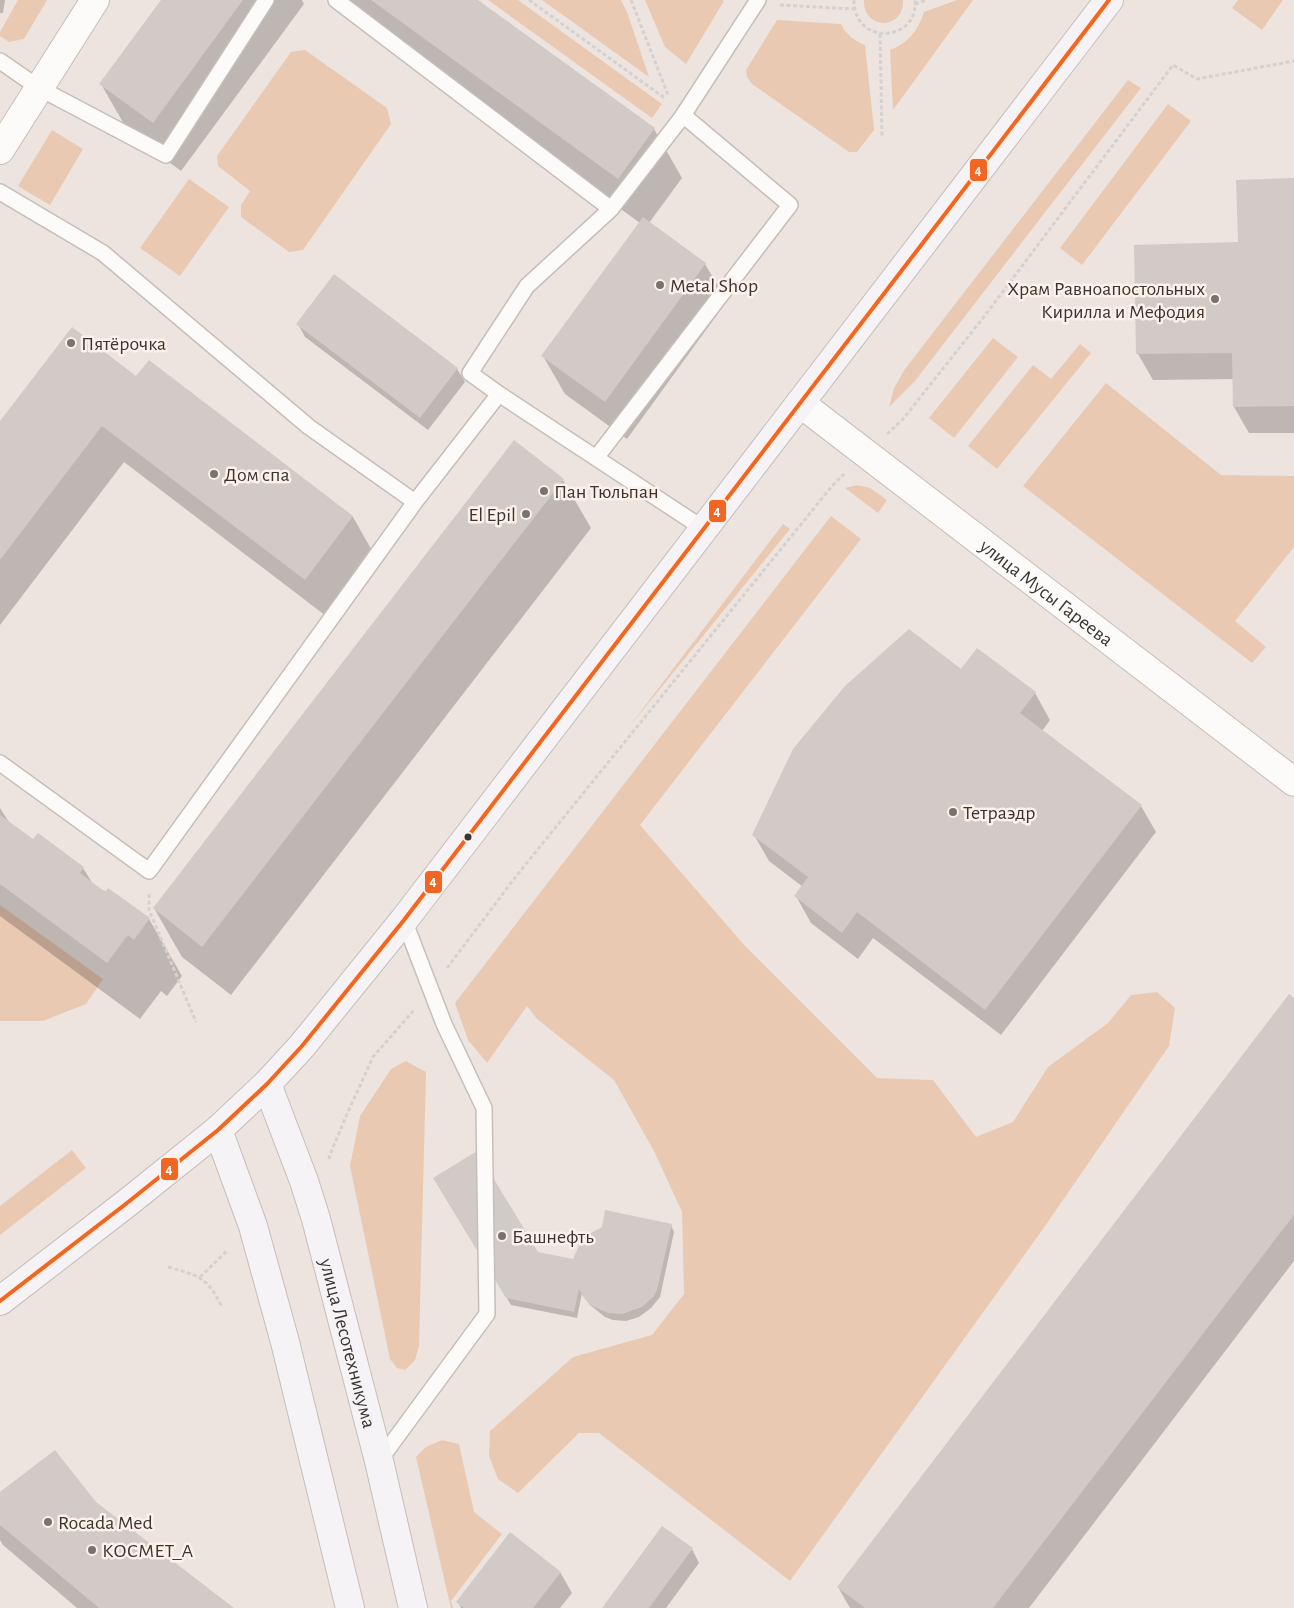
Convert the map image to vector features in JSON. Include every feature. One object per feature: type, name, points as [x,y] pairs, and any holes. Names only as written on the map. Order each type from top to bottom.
[{"type":"main road","points":[[0,1301],[218,1130],[267,1084],[302,1046],[404,920],[1110,0]]},
{"type":"main road","name":"улица Лесотехникума","points":[[267,1084],[304,1181],[316,1219],[379,1462],[413,1608]]},
{"type":"main road","points":[[218,1130],[254,1226],[285,1342],[350,1608]]},
{"type":"street","points":[[0,150],[95,0]]},
{"type":"street","name":"улица Мусы Гареева","points":[[800,403],[1294,782]]},
{"type":"lane","points":[[0,61],[39,88],[166,155],[266,0]]},
{"type":"lane","points":[[336,0],[611,209]]},
{"type":"lane","points":[[704,529],[470,373],[527,286],[611,209],[683,115],[765,2]]},
{"type":"lane","points":[[596,458],[790,205],[683,115]]},
{"type":"lane","points":[[0,192],[103,253],[309,427],[415,502]]},
{"type":"lane","points":[[0,763],[149,871],[415,502],[499,394]]},
{"type":"lane","points":[[379,1462],[487,1314],[484,1108],[444,1024],[404,920]]},
{"type":"path","points":[[528,0],[672,103],[631,0]]},
{"type":"path","points":[[854,0],[857,18],[871,31],[880,34],[890,34],[905,26],[911,20],[915,2],[926,0]]},
{"type":"path","points":[[765,2],[854,9]]},
{"type":"path","points":[[880,34],[882,136]]},
{"type":"path","points":[[332,1167],[329,1157],[373,1057],[431,990],[518,875],[826,493],[866,452],[903,419],[983,318],[1173,65],[1197,79],[1294,61]]},
{"type":"path","points":[[149,871],[149,910],[196,1022]]},
{"type":"path","points":[[168,1267],[200,1277],[213,1288],[222,1307]]},
{"type":"shaded area","points":[[18,0],[47,0],[24,39],[9,42],[0,36],[0,32]]},
{"type":"shaded area","points":[[488,0],[518,0],[662,104],[652,118]]},
{"type":"shaded area","points":[[542,0],[621,0],[627,12],[649,77]]},
{"type":"shaded area","points":[[645,0],[724,1],[686,64],[665,47]]},
{"type":"shaded area","points":[[864,0],[903,0],[902,10],[898,17],[891,21],[884,23],[876,22],[865,10]]},
{"type":"shaded area","points":[[957,0],[973,0],[893,110],[890,50],[902,44],[911,36],[919,25],[924,12]]},
{"type":"shaded area","points":[[1238,0],[1283,0],[1262,30],[1232,8]]},
{"type":"shaded area","points":[[777,20],[841,24],[851,37],[865,45],[874,130],[857,152],[849,152],[752,84],[747,77],[746,70]]},
{"type":"shaded area","points":[[305,50],[387,108],[391,124],[303,250],[289,252],[241,217],[241,205],[250,191],[218,166],[217,156],[291,52]]},
{"type":"shaded area","points":[[1128,80],[1141,88],[915,381],[889,407],[894,388],[905,369]]},
{"type":"shaded area","points":[[1168,104],[1191,121],[1082,265],[1060,248]]},
{"type":"shaded area","points":[[52,130],[83,149],[50,205],[18,186]]},
{"type":"shaded area","points":[[189,179],[229,207],[180,276],[140,248]]},
{"type":"shaded area","points":[[993,338],[1018,357],[954,438],[929,418]]},
{"type":"shaded area","points":[[1080,344],[1091,353],[997,469],[968,446],[1033,365],[1051,379]]},
{"type":"shaded area","points":[[1106,383],[1221,475],[1294,476],[1294,547],[1235,621],[1266,647],[1252,663],[1023,486]]},
{"type":"shaded area","points":[[857,485],[870,488],[887,500],[878,513],[845,488]]},
{"type":"shaded area","points":[[831,516],[861,539],[640,825],[745,946],[877,1078],[933,1080],[976,1137],[1013,1122],[1048,1067],[1108,1023],[1131,995],[1157,992],[1175,1008],[1169,1046],[1043,1229],[790,1581],[599,1433],[579,1433],[518,1493],[498,1479],[489,1456],[490,1431],[573,1357],[652,1335],[684,1294],[682,1212],[654,1151],[614,1080],[537,1019],[527,1006],[487,1063],[468,1040],[455,1003]]},
{"type":"shaded area","points":[[783,524],[790,529],[629,727]]},
{"type":"shaded area","points":[[0,905],[103,979],[86,1004],[43,1021],[0,1021]]},
{"type":"shaded area","points":[[406,1061],[426,1072],[419,1346],[415,1360],[405,1370],[397,1368],[390,1359],[350,1166],[360,1116],[391,1069]]},
{"type":"shaded area","points":[[72,1150],[86,1168],[0,1235],[0,1206]]},
{"type":"shaded area","points":[[442,1440],[459,1444],[474,1512],[502,1534],[451,1601],[453,1608],[451,1608],[449,1600],[416,1457],[426,1447]]},
{"type":"building","points":[[161,0],[243,0],[153,123],[99,84]]},
{"type":"building","points":[[371,0],[478,0],[655,128],[618,179]]},
{"type":"building","name":"Храм Равноапостольных Кирилла и Мефодия","points":[[1294,178],[1294,406],[1233,407],[1232,353],[1136,354],[1134,245],[1238,242],[1236,180]]},
{"type":"building","points":[[643,217],[706,263],[605,402],[541,356]]},
{"type":"building","points":[[334,274],[458,368],[420,418],[296,324]]},
{"type":"building","points":[[72,327],[136,376],[149,360],[353,516],[305,580],[102,426],[0,560],[0,421]]},
{"type":"building","points":[[514,440],[564,479],[202,947],[153,908]]},
{"type":"building","points":[[909,629],[961,669],[977,648],[1036,692],[1020,713],[1142,805],[985,1010],[857,912],[842,933],[794,896],[808,877],[752,835],[793,749],[845,686]]},
{"type":"building","points":[[0,815],[33,839],[38,833],[84,867],[80,873],[105,892],[108,888],[150,918],[134,940],[128,935],[107,963],[0,884]]},
{"type":"building","points":[[1289,994],[1294,998],[1294,1215],[993,1608],[865,1608],[837,1587]]},
{"type":"building","points":[[477,1151],[538,1252],[573,1259],[580,1243],[589,1234],[602,1227],[605,1210],[672,1224],[657,1290],[653,1297],[642,1307],[622,1314],[608,1313],[592,1306],[579,1289],[574,1312],[506,1298],[433,1178]]},
{"type":"building","points":[[55,1450],[96,1502],[234,1608],[99,1608],[0,1525],[0,1492]]},
{"type":"building","points":[[662,1526],[693,1548],[649,1608],[602,1608]]},
{"type":"building","points":[[510,1532],[561,1572],[533,1608],[464,1608],[456,1602]]},
{"type":"transit line","name":"4","points":[[0,1301],[218,1130],[267,1084],[302,1046],[404,920],[1109,0]]},
{"type":"place","name":"Metal Shop","points":[[660,285]]},
{"type":"place","name":"Храм Равноапостольных Кирилла и Мефодия","points":[[1215,299]]},
{"type":"place","name":"Пятёрочка","points":[[71,343]]},
{"type":"place","name":"Дом спа","points":[[214,474]]},
{"type":"place","name":"Пан Тюльпан","points":[[544,491]]},
{"type":"place","name":"El Epil","points":[[526,514]]},
{"type":"place","name":"Тетраэдр","points":[[953,812]]},
{"type":"place","name":"Башнефть","points":[[502,1236]]},
{"type":"place","name":"Rocada Med","points":[[48,1522]]},
{"type":"place","name":"КОСМЕТ_А","points":[[92,1550]]}]
